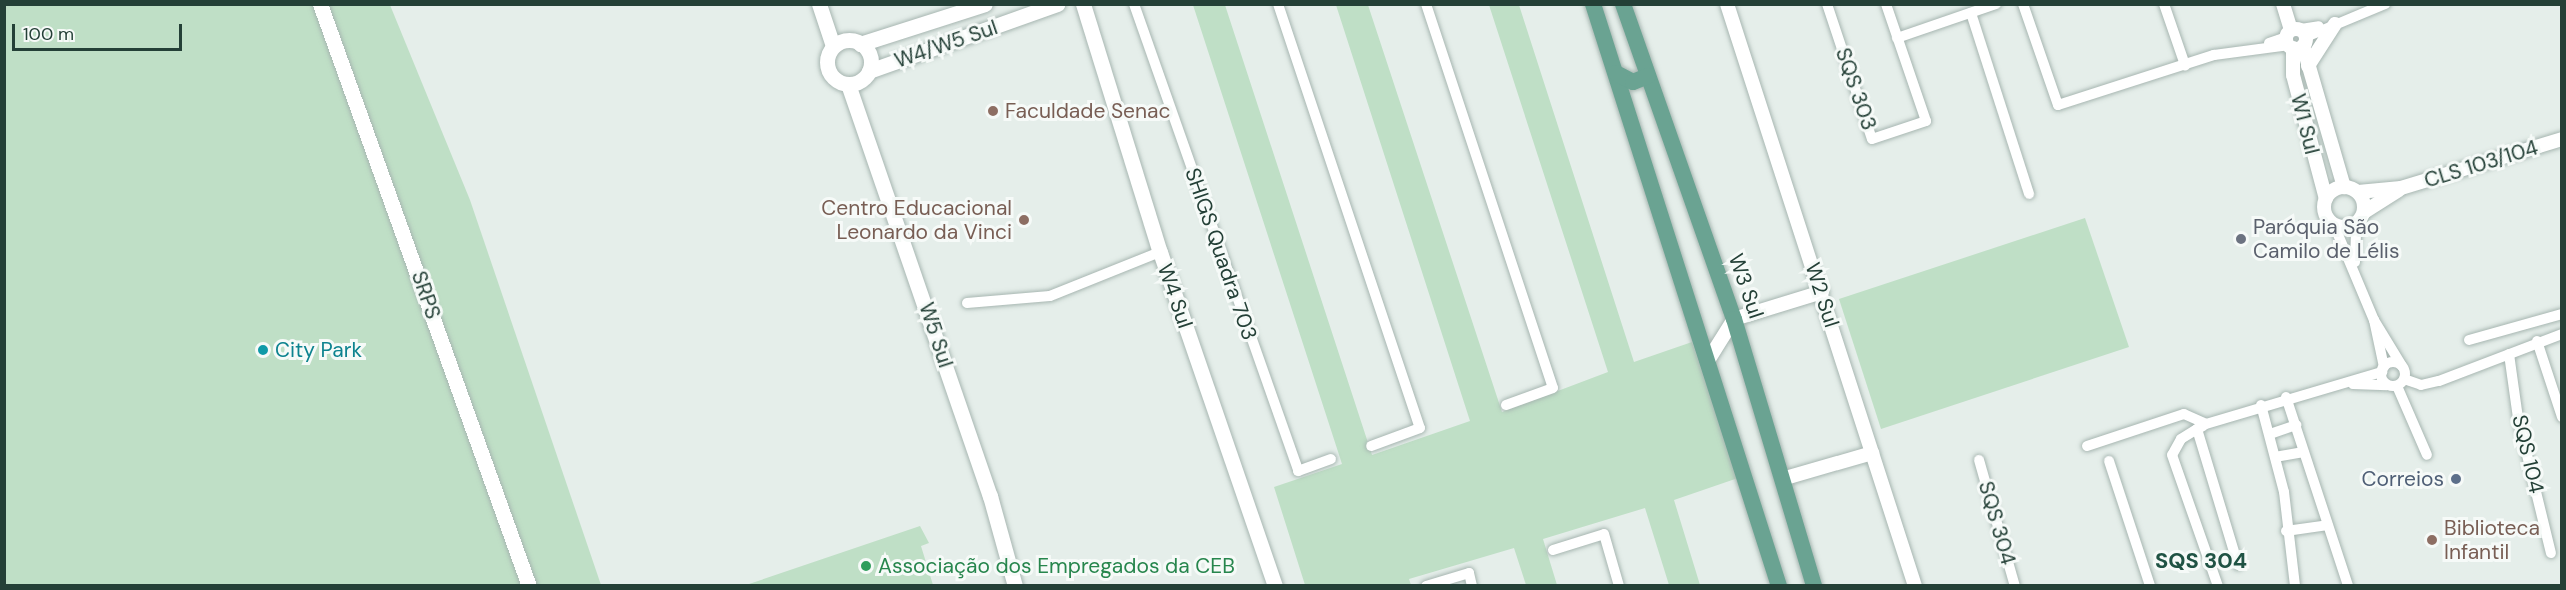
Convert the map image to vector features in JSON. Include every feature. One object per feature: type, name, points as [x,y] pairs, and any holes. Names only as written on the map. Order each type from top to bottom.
[{"type":"main road","name":"SRPS","points":[[320,4],[529,585]]},
{"type":"main road","points":[[819,4],[832,43],[835,77],[849,87],[861,84],[869,71],[860,44],[845,37],[832,43]]},
{"type":"main road","name":"W4/W5 Sul","points":[[860,44],[985,4]]},
{"type":"main road","name":"W4/W5 Sul","points":[[869,71],[1057,4]]},
{"type":"main road","name":"W4 Sul","points":[[1083,4],[1160,252],[1275,585]]},
{"type":"main road","points":[[1593,4],[1709,359],[1779,585]]},
{"type":"main road","name":"W3 Sul","points":[[1623,4],[1734,319],[1814,585]]},
{"type":"main road","points":[[1616,74],[1633,82],[1648,76]]},
{"type":"main road","name":"W5 Sul","points":[[849,87],[990,496],[1015,585]]},
{"type":"street","name":"SHIGS Quadra 703","points":[[1134,4],[1298,471],[1331,459]]},
{"type":"street","points":[[1278,4],[1420,428],[1371,446]]},
{"type":"street","points":[[1426,4],[1553,388],[1506,405]]},
{"type":"street","name":"W2 Sul","points":[[1727,4],[1915,585]]},
{"type":"street","name":"SQS 303","points":[[1827,4],[1872,139],[1926,121],[1886,4]]},
{"type":"street","points":[[1897,38],[1996,4]]},
{"type":"street","points":[[2023,4],[2058,105],[2185,65],[2296,38],[2385,4]]},
{"type":"street","points":[[2164,4],[2185,65]]},
{"type":"street","name":"W1 Sul","points":[[2283,4],[2307,68],[2344,187]]},
{"type":"street","name":"W1 Sul","points":[[2290,4],[2296,38],[2293,75],[2326,199]]},
{"type":"street","points":[[1971,13],[2029,194]]},
{"type":"street","points":[[2307,68],[2321,38],[2335,24]]},
{"type":"street","name":"CLS 103/104","points":[[2358,192],[2401,188],[2562,139]]},
{"type":"street","points":[[2355,265],[2356,224],[2364,212],[2358,192],[2344,187],[2326,199],[2325,214],[2334,225],[2355,265],[2374,320],[2383,369],[2396,383],[2427,455]]},
{"type":"street","name":"CLS 103/104","points":[[2364,212],[2401,188]]},
{"type":"street","points":[[2334,225],[2356,224]]},
{"type":"street","points":[[967,303],[1050,296],[1160,252]]},
{"type":"street","points":[[1709,359],[1734,319],[1822,292]]},
{"type":"street","points":[[2469,340],[2562,314]]},
{"type":"street","points":[[2374,320],[2402,366]]},
{"type":"street","points":[[2340,383],[2421,385],[2439,381],[2537,341],[2562,334]]},
{"type":"street","name":"SQS 104","points":[[2537,341],[2562,417]]},
{"type":"street","name":"SQS 104","points":[[2509,354],[2518,418],[2551,553]]},
{"type":"street","points":[[2218,585],[2172,455],[2181,439],[2202,426],[2261,405],[2383,369],[2402,366]]},
{"type":"street","points":[[2396,383],[2402,366]]},
{"type":"street","points":[[2286,397],[2348,585]]},
{"type":"street","points":[[2261,405],[2275,457],[2295,585]]},
{"type":"street","points":[[2087,446],[2184,414],[2202,426],[2238,565]]},
{"type":"street","points":[[2270,434],[2296,425]]},
{"type":"street","points":[[2275,457],[2304,452]]},
{"type":"street","points":[[1782,479],[1872,453]]},
{"type":"street","name":"SQS 304","points":[[1978,460],[2015,585]]},
{"type":"street","points":[[2109,461],[2150,585]]},
{"type":"street","points":[[2286,531],[2328,525]]},
{"type":"street","points":[[1553,550],[1604,534],[1619,585]]},
{"type":"street","points":[[1426,585],[1468,573],[1472,585]]},
{"type":"green space","name":"City Park","points":[[4,5],[390,5],[470,200],[601,585],[5,585]]},
{"type":"green space","points":[[1193,5],[1225,5],[1372,455],[1470,421],[1336,5],[1368,5],[1502,412],[1608,372],[1489,5],[1519,5],[1634,362],[1692,342],[1738,478],[1674,500],[1700,585],[1669,585],[1645,508],[1543,539],[1557,585],[1526,585],[1514,548],[1409,579],[1411,585],[1305,585],[1274,487],[1342,464]]},
{"type":"green space","points":[[2085,218],[2129,347],[1881,429],[1839,299]]},
{"type":"green space","name":"Associação dos Empregados da CEB","points":[[920,526],[929,543],[921,546],[933,585],[746,585]]},
{"type":"place","name":"Faculdade Senac","points":[[993,111]]},
{"type":"place","name":"Centro Educacional Leonardo da Vinci","points":[[1024,220]]},
{"type":"place","name":"Paróquia São Camilo de Lélis","points":[[2241,239]]},
{"type":"place","name":"City Park","points":[[263,350]]},
{"type":"place","name":"Correios","points":[[2456,479]]},
{"type":"place","name":"Biblioteca Infantil","points":[[2432,540]]},
{"type":"place","name":"Associação dos Empregados da CEB","points":[[866,566]]},
{"type":"district","name":"SQS 304","points":[[2201,561]]}]
